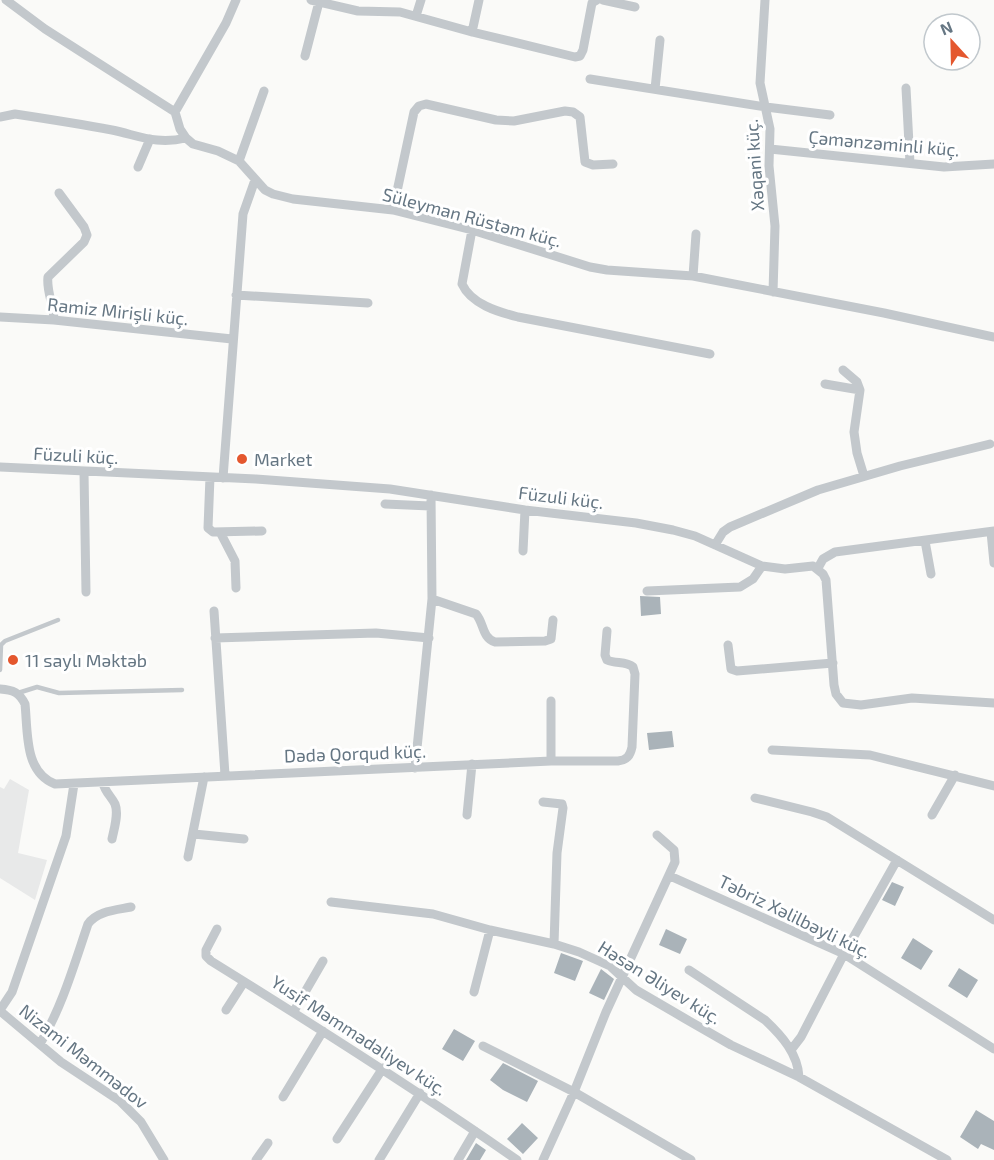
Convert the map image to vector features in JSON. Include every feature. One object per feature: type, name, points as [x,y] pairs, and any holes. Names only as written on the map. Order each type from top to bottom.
[{"type":"street","points":[[0,117],[15,114],[111,130],[150,140],[169,142],[186,138],[180,129],[175,112],[6,0]]},
{"type":"street","points":[[175,112],[226,23],[236,0]]},
{"type":"street","points":[[392,11],[394,0]]},
{"type":"street","points":[[416,16],[421,0]]},
{"type":"street","points":[[471,32],[479,0]]},
{"type":"street","points":[[305,56],[315,1],[358,11],[392,11],[416,16],[575,57],[580,56],[583,50],[592,3],[597,0]]},
{"type":"street","points":[[603,0],[635,7]]},
{"type":"street","name":"Xəqani küç.","points":[[765,0],[760,83],[770,129],[770,182],[775,237],[773,292]]},
{"type":"street","points":[[655,89],[660,40]]},
{"type":"street","points":[[590,79],[830,115]]},
{"type":"street","points":[[906,88],[910,163]]},
{"type":"street","points":[[239,161],[264,91]]},
{"type":"street","points":[[393,210],[414,112],[419,106],[426,104],[496,120],[514,121],[565,111],[573,112],[580,117],[585,162],[593,165],[613,164]]},
{"type":"street","name":"Süleyman Rüstəm küç.","points":[[186,138],[193,144],[218,151],[239,161],[265,190],[281,197],[393,210],[472,230],[590,267],[693,276],[885,313],[994,337]]},
{"type":"street","points":[[138,167],[150,140]]},
{"type":"street","name":"Çəmənzəminli küç.","points":[[770,148],[955,168],[994,164]]},
{"type":"street","points":[[223,478],[243,214],[255,180]]},
{"type":"street","points":[[54,320],[48,277],[84,242],[87,235],[84,227],[59,194]]},
{"type":"street","points":[[472,230],[462,284],[470,297],[518,317],[710,354]]},
{"type":"street","points":[[693,276],[696,234]]},
{"type":"street","points":[[236,295],[368,303]]},
{"type":"street","name":"Ramiz Mirişli küç.","points":[[0,317],[54,320],[232,339]]},
{"type":"street","points":[[843,370],[858,382],[860,390],[854,432],[864,476]]},
{"type":"street","points":[[825,384],[860,390]]},
{"type":"street","points":[[715,545],[723,532],[750,518],[818,490],[990,444]]},
{"type":"street","name":"Füzuli küç.","points":[[0,467],[339,485],[432,495],[525,510],[636,523],[673,530],[715,545],[762,566],[773,568],[813,566],[818,568]]},
{"type":"street","points":[[84,472],[86,592]]},
{"type":"street","points":[[210,477],[208,528],[213,532],[262,531]]},
{"type":"street","points":[[415,768],[432,599],[430,506],[432,495]]},
{"type":"street","points":[[385,504],[430,506]]},
{"type":"street","points":[[523,551],[525,510]]},
{"type":"street","points":[[220,532],[235,561],[236,588]]},
{"type":"street","points":[[994,563],[993,532],[835,552],[828,554],[818,568],[823,574],[827,589],[836,694],[843,703],[861,705],[912,698],[994,703]]},
{"type":"street","points":[[925,541],[931,574]]},
{"type":"street","points":[[647,591],[740,586],[753,579],[762,566]]},
{"type":"street","points":[[432,599],[476,614],[489,640],[495,642],[551,639],[553,620]]},
{"type":"street","points":[[214,611],[225,775]]},
{"type":"street","name":"Dədə Qorqud küç.","points":[[18,693],[25,704],[30,755],[39,773],[46,780],[55,784],[551,760],[618,761],[625,760],[630,755],[633,726],[633,667],[630,663],[607,660],[605,655],[607,631]]},
{"type":"street","points":[[215,638],[376,633],[429,638]]},
{"type":"street","points":[[728,645],[731,669],[736,671],[833,663]]},
{"type":"street","points":[[0,688],[18,693]]},
{"type":"street","points":[[551,701],[551,760]]},
{"type":"street","points":[[772,750],[870,755],[994,786]]},
{"type":"street","points":[[466,815],[472,764]]},
{"type":"street","points":[[932,815],[955,775]]},
{"type":"street","points":[[189,857],[204,777]]},
{"type":"street","points":[[104,783],[105,791],[117,812],[112,839]]},
{"type":"street","points":[[0,1010],[12,992],[66,836],[74,784]]},
{"type":"street","points":[[755,798],[827,817],[994,920]]},
{"type":"street","points":[[543,802],[562,804],[563,808],[557,853],[554,944]]},
{"type":"street","points":[[194,834],[244,839]]},
{"type":"street","points":[[543,1160],[574,1092],[606,1012],[670,876],[676,855],[674,850],[657,836]]},
{"type":"street","points":[[791,1050],[801,1037],[897,860]]},
{"type":"street","name":"Təbriz Xəlilbəyli küç.","points":[[670,876],[844,954],[994,1049]]},
{"type":"street","name":"Həsən Əliyev küç.","points":[[331,902],[433,914],[490,930],[554,944],[610,966],[636,990],[731,1045],[799,1077],[947,1160]]},
{"type":"street","points":[[40,1044],[60,1005],[88,924],[93,918],[111,910],[131,907]]},
{"type":"street","name":"Yusif Məmmədəliyev küç.","points":[[217,929],[206,950],[206,956],[211,961],[383,1068],[517,1160]]},
{"type":"street","points":[[474,992],[490,930]]},
{"type":"street","points":[[294,1011],[323,961]]},
{"type":"street","points":[[689,970],[775,1029],[791,1050],[796,1060],[799,1077]]},
{"type":"street","points":[[226,1010],[244,982]]},
{"type":"street","name":"Nizami Məmmədov","points":[[0,1010],[61,1062],[120,1101],[150,1133],[159,1158]]},
{"type":"street","points":[[283,1097],[322,1031]]},
{"type":"street","points":[[483,1046],[574,1092],[691,1160]]},
{"type":"street","points":[[337,1139],[383,1068]]},
{"type":"street","points":[[379,1160],[420,1093]]},
{"type":"street","points":[[458,1160],[475,1131]]},
{"type":"street","points":[[256,1160],[268,1143]]},
{"type":"lane","points":[[0,670],[1,645],[5,641],[58,620]]},
{"type":"lane","points":[[18,693],[37,687],[59,693],[182,690]]},
{"type":"shaded area","points":[[10,779],[29,790],[18,853],[47,860],[35,900],[0,878],[0,787],[4,789]]},
{"type":"building","points":[[640,596],[660,597],[661,614],[641,616]]},
{"type":"building","points":[[672,731],[674,747],[649,750],[647,733]]},
{"type":"building","points":[[892,882],[904,887],[895,906],[882,900]]},
{"type":"building","points":[[666,929],[687,939],[680,954],[659,945]]},
{"type":"building","points":[[913,938],[933,951],[921,970],[901,958]]},
{"type":"building","points":[[561,953],[583,961],[575,981],[554,973]]},
{"type":"building","points":[[959,968],[978,980],[967,998],[948,986]]},
{"type":"building","points":[[601,969],[614,979],[604,1000],[589,993]]},
{"type":"building","points":[[454,1029],[475,1041],[463,1061],[442,1049]]},
{"type":"building","points":[[503,1063],[538,1081],[527,1102],[503,1090],[490,1080]]},
{"type":"building","points":[[976,1110],[994,1121],[994,1150],[981,1144],[978,1149],[960,1137]]},
{"type":"building","points":[[522,1123],[538,1138],[523,1154],[507,1139]]},
{"type":"building","points":[[476,1143],[486,1150],[480,1160],[466,1160]]},
{"type":"place","name":"Market","points":[[242,459]]},
{"type":"place","name":"11 saylı Məktəb","points":[[13,660]]}]
